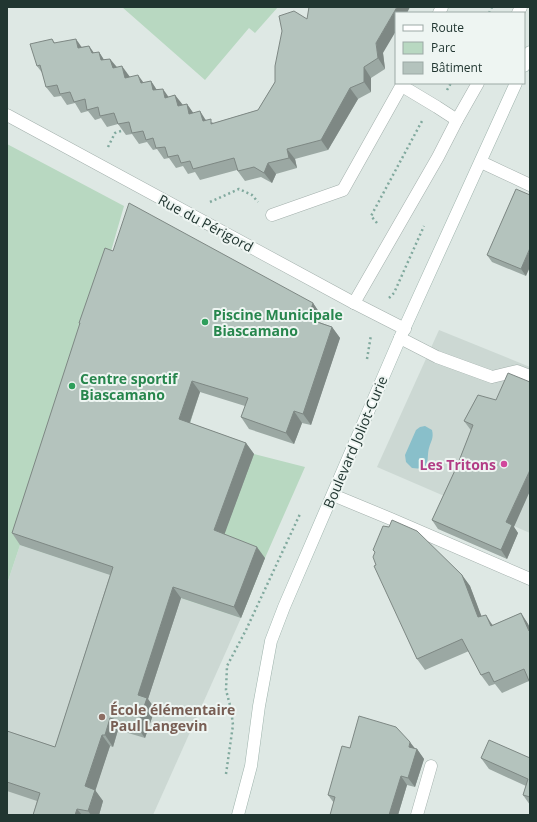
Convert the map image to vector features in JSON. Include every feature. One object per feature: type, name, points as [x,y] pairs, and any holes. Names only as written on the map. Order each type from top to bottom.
[{"type":"main road","points":[[525,64],[530,52]]},
{"type":"main road","points":[[272,216],[343,190],[402,84],[457,120]]},
{"type":"main road","points":[[354,303],[438,157],[477,84]]},
{"type":"main road","name":"Boulevard Joliot-Curie","points":[[238,815],[251,766],[259,706],[271,641],[284,607],[402,334],[516,84]]},
{"type":"main road","name":"Rue du Périgord","points":[[7,115],[354,303],[437,357],[492,377],[517,371],[530,376]]},
{"type":"main road","points":[[481,162],[530,185]]},
{"type":"main road","points":[[333,495],[530,579]]},
{"type":"main road","points":[[417,815],[431,766]]},
{"type":"path","points":[[378,224],[371,216],[422,121],[428,118]]},
{"type":"path","points":[[108,148],[115,133],[124,130]]},
{"type":"path","points":[[208,206],[211,201],[240,189],[252,195]]},
{"type":"path","points":[[386,302],[394,293],[410,257]]},
{"type":"path","points":[[364,365],[368,357],[371,334]]},
{"type":"path","points":[[225,780],[233,725],[226,690],[227,666],[246,630],[302,510]]},
{"type":"shaded area","points":[[439,330],[530,367],[530,533],[377,467]]},
{"type":"shaded area","name":"École élémentaire Paul Langevin","points":[[20,545],[241,618],[153,815],[7,815],[7,584]]},
{"type":"green space","points":[[122,7],[278,7],[255,33],[249,28],[205,80]]},
{"type":"green space","name":"Centre sportif Biascamano","points":[[7,144],[124,206],[78,366],[195,405],[188,431],[254,454],[305,467],[265,558],[241,618],[20,545],[7,584]]},
{"type":"water","points":[[425,426],[432,430],[433,435],[427,463],[423,468],[412,468],[406,462],[405,455],[416,430]]},
{"type":"building","points":[[309,7],[397,7],[376,43],[378,58],[364,67],[364,82],[350,88],[321,140],[287,149],[289,158],[268,163],[264,173],[254,167],[238,171],[234,158],[193,169],[190,161],[181,163],[178,155],[168,157],[165,147],[156,148],[153,138],[146,140],[143,131],[132,133],[129,122],[118,124],[114,113],[100,116],[98,107],[87,110],[85,99],[74,102],[70,92],[60,94],[57,85],[46,87],[40,65],[37,66],[30,44],[52,39],[54,43],[76,39],[78,48],[89,46],[92,53],[99,52],[101,60],[110,59],[113,68],[122,66],[125,78],[138,75],[141,83],[151,81],[153,90],[163,89],[165,98],[175,95],[178,106],[187,104],[189,114],[200,111],[203,121],[211,119],[211,124],[258,110],[275,82],[275,66],[282,31],[279,16],[294,11],[307,19]]},
{"type":"building","points":[[516,189],[530,195],[530,248],[521,269],[487,255]]},
{"type":"building","points":[[129,203],[313,303],[308,319],[332,327],[303,414],[294,411],[286,433],[241,417],[248,398],[192,381],[179,419],[246,443],[214,530],[257,547],[234,607],[173,587],[138,695],[147,698],[137,727],[110,718],[105,735],[102,735],[85,786],[95,790],[88,811],[77,809],[75,815],[33,815],[40,793],[7,782],[7,731],[55,747],[113,567],[12,533],[79,323],[105,248],[113,251]]},
{"type":"building","points":[[508,373],[530,382],[530,470],[506,522],[512,525],[501,550],[432,520],[457,466],[473,425],[464,421],[478,395],[496,400]]},
{"type":"building","points":[[392,520],[417,531],[462,575],[478,617],[486,615],[491,626],[521,613],[529,631],[530,630],[530,683],[524,669],[494,682],[489,672],[481,675],[462,639],[417,659],[374,566],[376,565],[373,557],[375,552],[373,550],[383,526],[389,527]]},
{"type":"building","points":[[359,716],[396,727],[410,742],[409,747],[417,749],[408,778],[401,776],[389,815],[330,815],[335,797],[328,795],[342,746],[350,748]]},
{"type":"building","points":[[489,740],[530,758],[530,797],[523,795],[528,779],[481,758]]},
{"type":"place","name":"Piscine Municipale Biascamano","points":[[205,322]]},
{"type":"place","name":"Centre sportif Biascamano","points":[[72,386]]},
{"type":"place","name":"Les Tritons","points":[[504,464]]},
{"type":"place","name":"École élémentaire Paul Langevin","points":[[102,717]]}]
